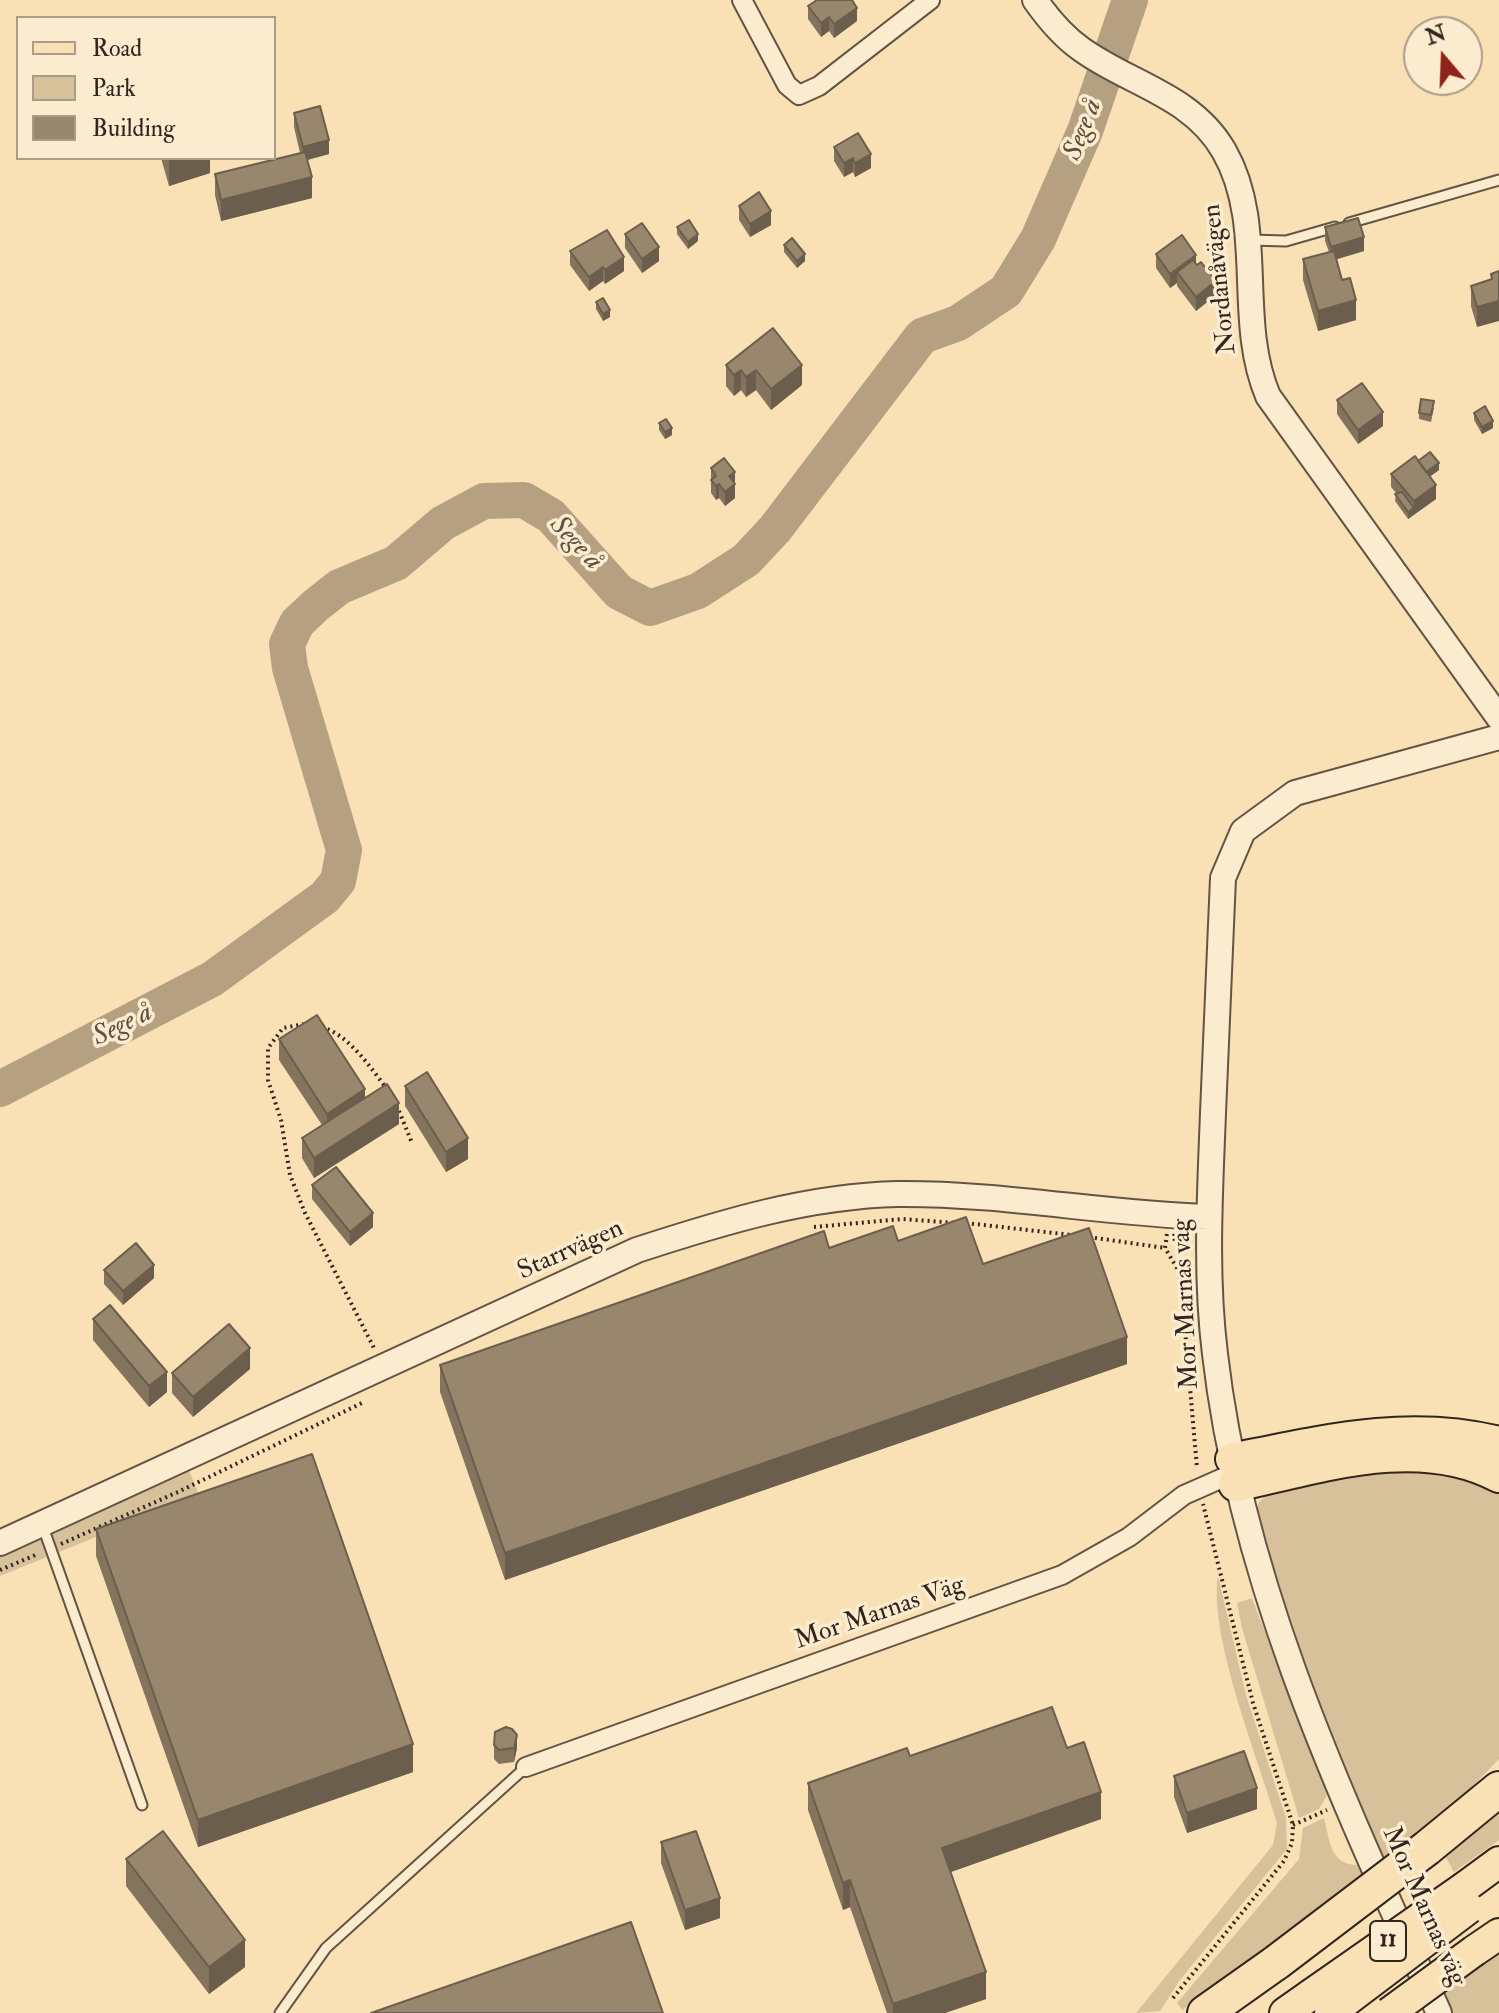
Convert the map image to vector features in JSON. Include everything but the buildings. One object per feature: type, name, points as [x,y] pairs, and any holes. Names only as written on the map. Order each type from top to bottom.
[{"type":"highway","points":[[1234,1472],[1402,1455],[1467,1462],[1499,1475]]},
{"type":"highway","points":[[1438,1839],[1499,1773]]},
{"type":"highway","points":[[1205,2013],[1277,1962],[1499,1789]]},
{"type":"main road","points":[[1234,1472],[1402,1431],[1433,1430],[1499,1442]]},
{"type":"main road","name":"11","points":[[1285,2013],[1321,2004],[1469,1896],[1499,1862]]},
{"type":"main road","name":"11","points":[[1469,1896],[1499,1884]]},
{"type":"main road","points":[[1389,2013],[1491,1942]]},
{"type":"street","points":[[742,0],[787,85],[799,95],[819,86],[930,0]]},
{"type":"street","name":"Nordanåvägen","points":[[1035,0],[1080,49],[1174,99],[1200,121],[1223,150],[1240,188],[1249,240],[1252,337],[1259,375],[1268,396],[1499,718]]},
{"type":"street","name":"Mor Marnas väg","points":[[1439,2013],[1346,1802],[1269,1605],[1234,1472],[1214,1350],[1208,1217],[1223,878],[1243,831],[1295,793],[1499,737]]},
{"type":"street","name":"Starrvägen","points":[[0,1543],[637,1250],[735,1218],[794,1205],[897,1194],[1021,1200],[1208,1217]]},
{"type":"street","name":"Mor Marnas Väg","points":[[526,1767],[1062,1575],[1104,1553],[1199,1487],[1234,1472]]},
{"type":"lane","points":[[1249,240],[1286,241],[1499,180]]},
{"type":"lane","points":[[41,1524],[142,1805]]},
{"type":"lane","points":[[280,2013],[326,1948],[526,1767]]},
{"type":"path","points":[[384,1368],[305,1213],[290,1175],[281,1120],[268,1080],[268,1048],[283,1028],[309,1022],[333,1030],[362,1057],[392,1096]]},
{"type":"path","points":[[397,1107],[412,1143]]},
{"type":"path","points":[[1168,1215],[1165,1248],[1180,1273],[1199,1487],[1253,1703],[1293,1825],[1290,1852],[1173,1998]]},
{"type":"path","points":[[804,1227],[902,1219],[1165,1248]]},
{"type":"path","points":[[0,1570],[178,1492],[372,1398]]},
{"type":"path","points":[[1293,1825],[1346,1802]]},
{"type":"green space","points":[[1418,1463],[1499,1484],[1499,1759],[1447,1813],[1385,1865],[1290,1636],[1256,1511],[1259,1502],[1276,1487]]},
{"type":"green space","points":[[188,1468],[199,1495],[0,1576],[0,1556]]},
{"type":"green space","points":[[1218,1576],[1246,1695],[1286,1818],[1287,1849],[1180,1980],[1160,2011],[1136,2013],[1273,1845],[1277,1823],[1237,1698],[1220,1631]]},
{"type":"green space","points":[[1252,1598],[1327,1795],[1319,1809],[1299,1818],[1242,1628],[1237,1603]]},
{"type":"green space","points":[[1499,1804],[1499,1840],[1454,1872],[1444,1854]]},
{"type":"green space","points":[[1324,1818],[1330,1843],[1337,1856],[1342,1861],[1360,1865],[1366,1878],[1182,2010],[1177,2003],[1299,1859],[1303,1828]]},
{"type":"green space","points":[[1499,1950],[1499,2013],[1453,2013],[1442,1989]]},
{"type":"waterway","name":"Sege å","points":[[0,1089],[212,979],[325,897],[338,881],[344,850],[290,668],[287,644],[297,623],[339,587],[396,563],[443,523],[484,501],[524,500],[551,516],[619,592],[650,608],[698,591],[746,560],[775,529],[922,336],[958,323],[1006,291],[1038,239],[1085,131],[1130,0]]}]
